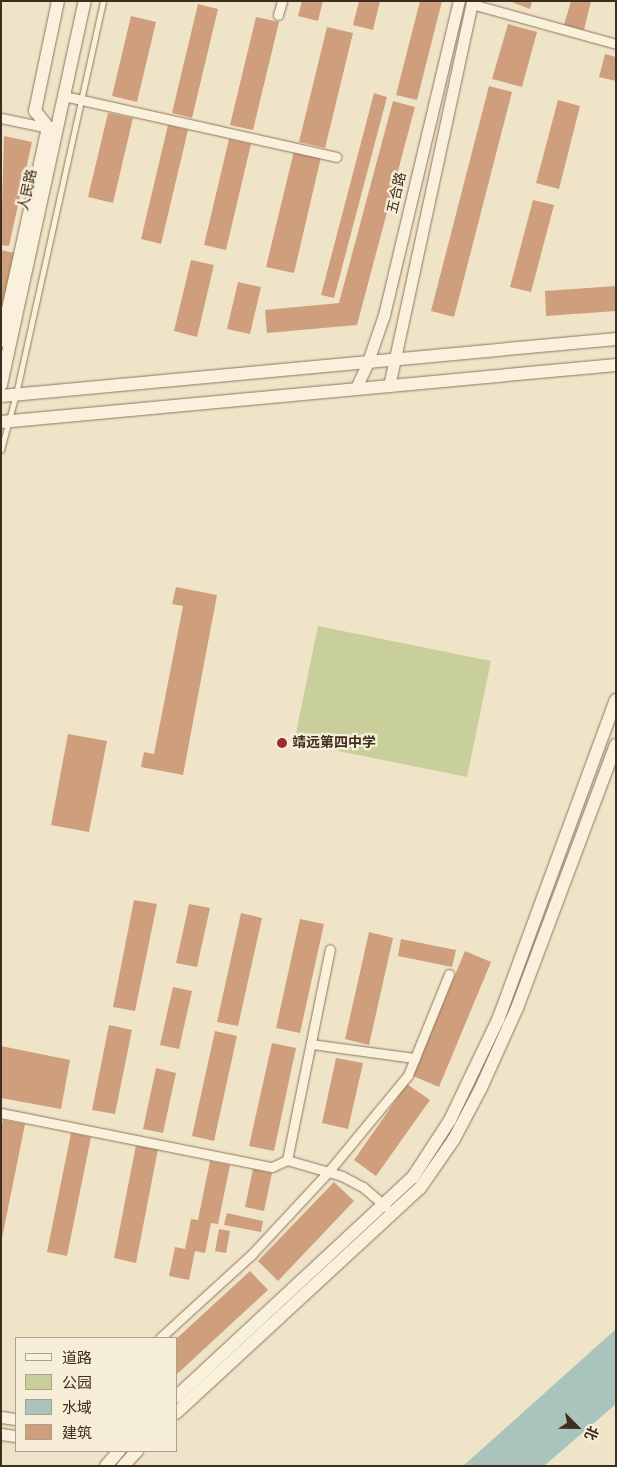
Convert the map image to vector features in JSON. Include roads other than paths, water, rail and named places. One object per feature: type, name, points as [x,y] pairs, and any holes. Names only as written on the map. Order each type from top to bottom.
[{"type":"main road","points":[[52,128],[35,111],[58,1]]},
{"type":"main road","name":"人民路","points":[[1,341],[52,128],[64,96],[85,1]]},
{"type":"main road","name":"人民路","points":[[1,385],[52,128]]},
{"type":"main road","points":[[1,396],[368,364],[616,339]]},
{"type":"main road","points":[[5,422],[616,365]]},
{"type":"main road","points":[[178,1411],[388,1209],[412,1177],[474,1075],[498,1020],[616,700]]},
{"type":"main road","points":[[178,1395],[388,1209],[420,1188],[454,1139],[481,1088],[517,1008],[616,745]]},
{"type":"main road","points":[[106,1466],[117,1452]]},
{"type":"main road","points":[[123,1466],[135,1453]]},
{"type":"street","points":[[278,15],[282,1]]},
{"type":"street","name":"五合路","points":[[356,388],[368,364],[384,315],[460,1]]},
{"type":"street","points":[[389,386],[472,3],[616,44]]},
{"type":"street","points":[[64,96],[336,157]]},
{"type":"street","points":[[1,118],[52,128]]},
{"type":"street","points":[[287,1160],[330,949]]},
{"type":"street","points":[[161,1337],[252,1254],[329,1172],[408,1074],[449,974]]},
{"type":"street","points":[[310,1044],[415,1058]]},
{"type":"street","points":[[1,1113],[272,1167],[287,1160],[329,1172],[363,1187],[388,1209]]},
{"type":"street","points":[[1,1417],[15,1419]]},
{"type":"street","points":[[1,1434],[15,1436]]},
{"type":"lane","points":[[1,450],[5,422],[16,394],[103,1]]},
{"type":"water","points":[[616,1329],[616,1404],[544,1466],[463,1466]]},
{"type":"place","name":"靖远第四中学","points":[[282,743]]}]
